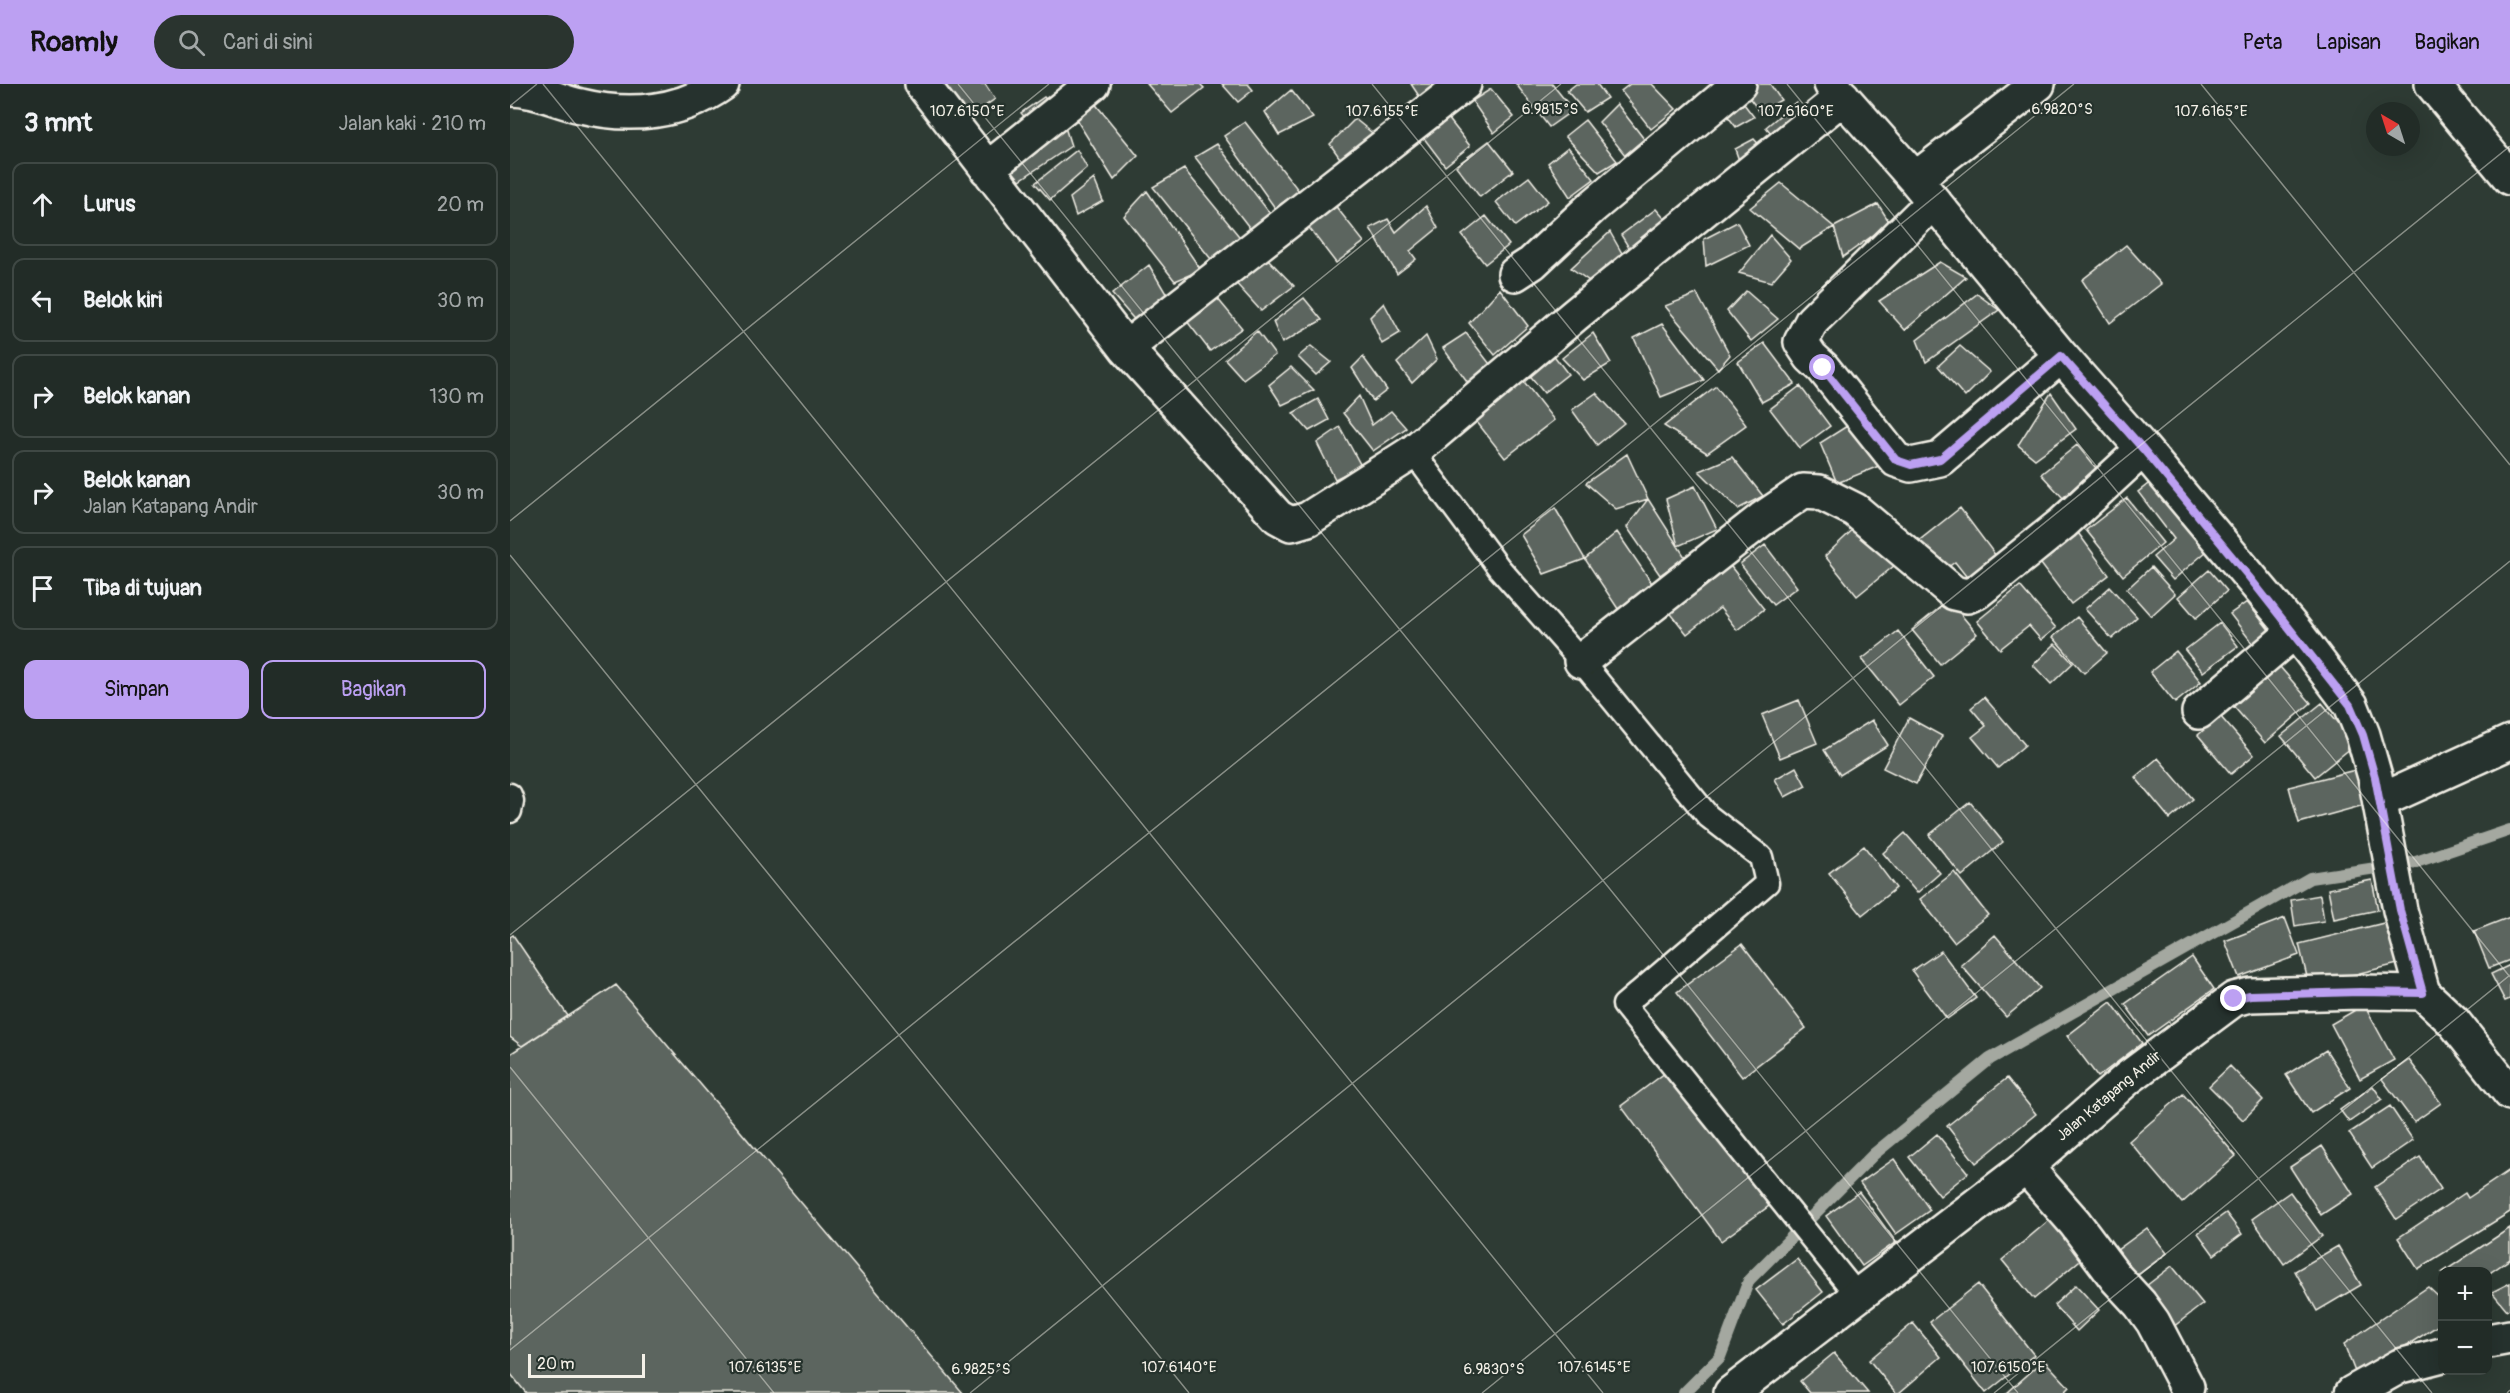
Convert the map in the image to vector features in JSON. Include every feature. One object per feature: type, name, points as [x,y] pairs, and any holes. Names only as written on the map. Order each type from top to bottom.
[{"type":"street","points":[[525,87],[612,112],[653,111],[687,104],[722,84]]},
{"type":"street","points":[[922,84],[1126,348],[1285,523],[1291,525],[1308,519],[1413,452],[1837,90],[2295,631],[2350,705],[2363,735],[2380,801],[2400,910],[2423,993],[2453,1021],[2508,1086]]},
{"type":"street","points":[[987,169],[1093,84]]},
{"type":"street","points":[[1126,348],[1464,84]]},
{"type":"street","points":[[1515,274],[1739,84]]},
{"type":"street","points":[[2038,84],[1924,190],[1812,321],[1802,342],[1811,357],[1823,368],[1896,460],[1911,465],[1940,459],[2061,356]]},
{"type":"street","points":[[2432,84],[2510,178]]},
{"type":"street","points":[[1581,661],[1762,519],[1803,491],[1819,492],[1855,510],[1954,593],[1967,596],[1977,592],[2063,522],[2143,449]]},
{"type":"street","points":[[2199,712],[2295,631]]},
{"type":"street","points":[[2380,801],[2510,741]]},
{"type":"street","name":"Jalan Katapang Andir","points":[[1731,1393],[1857,1294],[2026,1167],[2128,1078],[2234,999],[2250,995],[2338,992],[2423,993]]},
{"type":"street","points":[[2026,1167],[2075,1223],[2116,1278],[2140,1304],[2187,1387]]},
{"type":"street","points":[[2492,1340],[2510,1338]]},
{"type":"street","points":[[2352,1393],[2400,1366],[2438,1356]]},
{"type":"lane","points":[[1413,452],[1499,568],[1581,661],[1708,816],[1761,857],[1767,883],[1624,1005],[1857,1294]]},
{"type":"lane","points":[[510,795],[513,801],[510,811]]},
{"type":"building","points":[[940,84],[985,84],[995,99],[965,120]]},
{"type":"building","points":[[1147,84],[1200,84],[1204,88],[1172,113]]},
{"type":"building","points":[[1222,84],[1248,84],[1253,90],[1238,102]]},
{"type":"building","points":[[1411,84],[1440,84],[1423,102]]},
{"type":"building","points":[[1516,84],[1552,84],[1573,110],[1549,127]]},
{"type":"building","points":[[1576,84],[1597,84],[1607,98],[1585,112],[1567,91]]},
{"type":"building","points":[[1630,84],[1652,84],[1676,109],[1651,129],[1621,91]]},
{"type":"building","points":[[1745,84],[1770,84],[1781,100],[1760,112],[1741,87]]},
{"type":"building","points":[[1491,89],[1514,117],[1494,133],[1472,101]]},
{"type":"building","points":[[1291,90],[1313,118],[1279,135],[1265,112]]},
{"type":"building","points":[[1737,95],[1754,117],[1736,127],[1719,105]]},
{"type":"building","points":[[1044,97],[1056,110],[1030,123],[1021,113]]},
{"type":"building","points":[[1093,101],[1138,156],[1114,180],[1076,119]]},
{"type":"building","points":[[1796,102],[1804,120],[1778,142],[1766,127]]},
{"type":"building","points":[[1617,104],[1644,139],[1625,155],[1599,122]]},
{"type":"building","points":[[1448,118],[1470,146],[1445,166],[1423,137]]},
{"type":"building","points":[[1355,119],[1376,136],[1344,164],[1330,144]]},
{"type":"building","points":[[1585,120],[1617,161],[1599,172],[1565,136]]},
{"type":"building","points":[[1245,122],[1299,191],[1275,208],[1224,136]]},
{"type":"building","points":[[1065,127],[1071,146],[1020,180],[1010,168]]},
{"type":"building","points":[[1754,139],[1767,153],[1742,169],[1735,149]]},
{"type":"building","points":[[1489,141],[1513,171],[1480,197],[1456,166]]},
{"type":"building","points":[[1217,144],[1275,220],[1255,235],[1195,157]]},
{"type":"building","points":[[1568,147],[1594,179],[1570,197],[1548,163]]},
{"type":"building","points":[[1077,150],[1087,168],[1050,200],[1035,183]]},
{"type":"building","points":[[1184,169],[1243,241],[1211,259],[1153,187]]},
{"type":"building","points":[[1529,177],[1548,201],[1515,226],[1496,202]]},
{"type":"building","points":[[1094,179],[1103,201],[1076,216],[1070,198]]},
{"type":"building","points":[[1781,183],[1834,227],[1799,249],[1750,208]]},
{"type":"building","points":[[1147,191],[1201,270],[1175,281],[1124,216]]},
{"type":"building","points":[[1330,199],[1364,242],[1336,263],[1303,220]]},
{"type":"building","points":[[1878,204],[1890,223],[1843,257],[1834,227]]},
{"type":"building","points":[[1426,206],[1438,228],[1410,251],[1416,259],[1397,274],[1370,228],[1388,219],[1396,232]]},
{"type":"building","points":[[1656,209],[1671,226],[1634,256],[1621,235]]},
{"type":"building","points":[[1486,216],[1509,245],[1485,264],[1462,235]]},
{"type":"building","points":[[1737,222],[1749,245],[1706,266],[1704,239]]},
{"type":"building","points":[[1610,232],[1623,255],[1592,283],[1571,268]]},
{"type":"building","points":[[1770,235],[1791,259],[1771,282],[1739,273]]},
{"type":"building","points":[[2126,245],[2161,284],[2110,323],[2082,280]]},
{"type":"building","points":[[1266,257],[1294,286],[1261,311],[1233,280]]},
{"type":"building","points":[[1940,262],[1966,277],[1905,330],[1879,301]]},
{"type":"building","points":[[1149,265],[1171,302],[1139,325],[1112,294]]},
{"type":"building","points":[[1500,289],[1528,326],[1495,355],[1469,323]]},
{"type":"building","points":[[1746,291],[1778,319],[1751,341],[1727,311]]},
{"type":"building","points":[[1697,294],[1730,355],[1718,369],[1665,306]]},
{"type":"building","points":[[1977,294],[1999,310],[1926,362],[1917,340]]},
{"type":"building","points":[[1217,298],[1242,328],[1210,351],[1186,320]]},
{"type":"building","points":[[1304,298],[1322,320],[1282,343],[1273,322]]},
{"type":"building","points":[[1384,303],[1400,333],[1382,344],[1370,317]]},
{"type":"building","points":[[1662,324],[1704,380],[1661,397],[1634,338]]},
{"type":"building","points":[[1257,331],[1275,355],[1243,379],[1225,359]]},
{"type":"building","points":[[1466,333],[1493,368],[1469,384],[1443,348]]},
{"type":"building","points":[[1593,333],[1611,363],[1583,380],[1562,358]]},
{"type":"building","points":[[1426,336],[1437,359],[1412,383],[1397,363]]},
{"type":"building","points":[[1764,343],[1795,384],[1762,402],[1738,362]]},
{"type":"building","points":[[1311,346],[1331,362],[1316,375],[1298,357]]},
{"type":"building","points":[[1960,346],[1990,372],[1965,397],[1938,366]]},
{"type":"building","points":[[1549,349],[1568,374],[1544,393],[1524,368]]},
{"type":"building","points":[[1363,357],[1387,390],[1373,401],[1352,368]]},
{"type":"building","points":[[1291,367],[1314,390],[1282,405],[1269,385]]},
{"type":"building","points":[[1518,374],[1554,420],[1505,458],[1469,412]]},
{"type":"building","points":[[1716,386],[1746,425],[1707,453],[1664,426]]},
{"type":"building","points":[[1800,386],[1830,426],[1800,448],[1770,409]]},
{"type":"building","points":[[1596,393],[1624,423],[1597,445],[1572,410]]},
{"type":"building","points":[[2051,393],[2076,429],[2035,459],[2018,445]]},
{"type":"building","points":[[1359,396],[1372,425],[1391,411],[1406,428],[1373,451],[1343,413]]},
{"type":"building","points":[[1318,399],[1329,420],[1309,431],[1293,413]]},
{"type":"building","points":[[1847,426],[1884,464],[1837,483],[1820,443]]},
{"type":"building","points":[[1340,427],[1361,466],[1335,479],[1317,443]]},
{"type":"building","points":[[2077,445],[2096,468],[2063,498],[2041,474]]},
{"type":"building","points":[[1627,454],[1648,499],[1616,509],[1586,483]]},
{"type":"building","points":[[1732,457],[1763,496],[1738,509],[1699,471]]},
{"type":"building","points":[[2152,481],[2207,551],[2173,580],[2153,557],[2174,539],[2138,492]]},
{"type":"building","points":[[1695,486],[1717,529],[1678,546],[1666,499]]},
{"type":"building","points":[[2127,498],[2163,543],[2123,576],[2086,530]]},
{"type":"building","points":[[1648,499],[1685,557],[1660,575],[1627,527]]},
{"type":"building","points":[[1555,508],[1585,559],[1544,574],[1521,535]]},
{"type":"building","points":[[1960,508],[2002,564],[1973,585],[1955,562],[1939,574],[1916,543]]},
{"type":"building","points":[[1862,521],[1900,561],[1857,596],[1825,556]]},
{"type":"building","points":[[2076,530],[2109,575],[2071,604],[2038,560]]},
{"type":"building","points":[[1617,532],[1656,589],[1622,615],[1585,559]]},
{"type":"building","points":[[1765,545],[1797,587],[1773,605],[1740,564]]},
{"type":"building","points":[[1728,563],[1764,609],[1737,630],[1720,608],[1687,634],[1668,610]]},
{"type":"building","points":[[2151,567],[2175,594],[2151,616],[2127,589]]},
{"type":"building","points":[[2209,570],[2227,591],[2196,618],[2178,597]]},
{"type":"building","points":[[2020,586],[2056,628],[2041,640],[2029,626],[2000,649],[1977,621]]},
{"type":"building","points":[[2110,587],[2137,617],[2112,639],[2085,609]]},
{"type":"building","points":[[1949,600],[1977,634],[1940,664],[1912,630]]},
{"type":"building","points":[[2247,602],[2270,631],[2253,644],[2230,614]]},
{"type":"building","points":[[2077,617],[2107,653],[2084,673],[2053,637]]},
{"type":"building","points":[[2220,623],[2238,646],[2203,672],[2185,650]]},
{"type":"building","points":[[1898,631],[1934,677],[1899,705],[1862,659]]},
{"type":"building","points":[[2055,644],[2073,663],[2051,684],[2033,665]]},
{"type":"building","points":[[2176,651],[2201,682],[2175,703],[2150,672]]},
{"type":"building","points":[[2275,661],[2311,703],[2265,743],[2229,701]]},
{"type":"building","points":[[1984,697],[2025,745],[1998,768],[1972,737],[1986,726],[1971,708]]},
{"type":"building","points":[[1799,700],[1817,743],[1780,758],[1762,715]]},
{"type":"building","points":[[2322,703],[2356,744],[2315,777],[2281,736]]},
{"type":"building","points":[[2220,716],[2254,755],[2231,774],[2198,735]]},
{"type":"building","points":[[1909,718],[1942,736],[1916,784],[1883,768]]},
{"type":"building","points":[[1872,720],[1888,745],[1840,775],[1824,750]]},
{"type":"building","points":[[2158,758],[2193,799],[2170,819],[2135,777]]},
{"type":"building","points":[[1796,767],[1806,786],[1785,797],[1775,779]]},
{"type":"building","points":[[2359,769],[2368,804],[2299,823],[2289,787]]},
{"type":"building","points":[[1970,802],[2003,842],[1962,876],[1929,835]]},
{"type":"building","points":[[1905,833],[1940,873],[1917,893],[1883,853]]},
{"type":"building","points":[[1864,846],[1896,888],[1862,915],[1829,873]]},
{"type":"building","points":[[1954,872],[1988,915],[1954,942],[1920,899]]},
{"type":"building","points":[[2372,880],[2378,910],[2334,919],[2328,889]]},
{"type":"building","points":[[2320,895],[2324,921],[2295,926],[2291,900]]},
{"type":"building","points":[[2510,917],[2510,960],[2489,968],[2474,931]]},
{"type":"building","points":[[2285,918],[2299,955],[2239,977],[2225,941]]},
{"type":"building","points":[[2388,922],[2398,964],[2309,985],[2299,944]]},
{"type":"building","points":[[513,935],[568,1016],[522,1046],[510,1037],[510,937]]},
{"type":"building","points":[[1995,935],[2040,988],[2006,1017],[1961,965]]},
{"type":"building","points":[[1742,944],[1806,1028],[1742,1077],[1677,992]]},
{"type":"building","points":[[1941,951],[1976,998],[1947,1019],[1912,971]]},
{"type":"building","points":[[2192,957],[2214,989],[2148,1036],[2125,1004]]},
{"type":"building","points":[[2510,965],[2510,999],[2505,1001],[2491,974]]},
{"type":"building","points":[[616,985],[963,1393],[526,1393],[510,1373],[510,1054]]},
{"type":"building","points":[[2111,1002],[2142,1043],[2098,1077],[2067,1036]]},
{"type":"building","points":[[2364,1005],[2394,1060],[2360,1079],[2331,1024]]},
{"type":"building","points":[[2326,1050],[2350,1088],[2311,1113],[2286,1075]]},
{"type":"building","points":[[2409,1060],[2441,1103],[2414,1122],[2382,1079]]},
{"type":"building","points":[[2230,1066],[2263,1100],[2243,1120],[2209,1086]]},
{"type":"building","points":[[1669,1070],[1769,1206],[1721,1241],[1621,1106]]},
{"type":"building","points":[[2007,1078],[2036,1114],[1976,1163],[1947,1126]]},
{"type":"building","points":[[2373,1086],[2382,1099],[2349,1122],[2340,1110]]},
{"type":"building","points":[[2183,1094],[2236,1156],[2182,1203],[2129,1141]]},
{"type":"building","points":[[2390,1106],[2413,1140],[2372,1168],[2349,1133]]},
{"type":"building","points":[[1937,1134],[1968,1173],[1940,1196],[1909,1157]]},
{"type":"building","points":[[2322,1146],[2353,1194],[2321,1215],[2290,1167]]},
{"type":"building","points":[[2420,1157],[2441,1189],[2396,1219],[2375,1187]]},
{"type":"building","points":[[1894,1159],[1930,1210],[1896,1234],[1860,1183]]},
{"type":"building","points":[[2510,1170],[2510,1212],[2418,1269],[2398,1238],[2465,1193],[2468,1198]]},
{"type":"building","points":[[1859,1192],[1896,1242],[1862,1266],[1826,1216]]},
{"type":"building","points":[[2290,1192],[2322,1236],[2284,1264],[2252,1219]]},
{"type":"building","points":[[2060,1211],[2092,1250],[2034,1299],[2002,1260]]},
{"type":"building","points":[[2226,1213],[2242,1234],[2214,1255],[2198,1233]]},
{"type":"building","points":[[2147,1228],[2167,1253],[2124,1285],[2105,1259]]},
{"type":"building","points":[[2510,1228],[2510,1259],[2492,1271],[2492,1267],[2451,1267]]},
{"type":"building","points":[[2338,1246],[2361,1285],[2317,1311],[2295,1271]]},
{"type":"building","points":[[1797,1259],[1823,1292],[1783,1324],[1756,1290]]},
{"type":"building","points":[[2172,1266],[2203,1304],[2173,1327],[2142,1289]]},
{"type":"building","points":[[2510,1283],[2510,1309],[2507,1310],[2492,1292]]},
{"type":"building","points":[[1978,1284],[2034,1355],[1986,1393],[1930,1322]]},
{"type":"building","points":[[2076,1285],[2099,1310],[2077,1331],[2054,1305]]},
{"type":"building","points":[[2428,1287],[2438,1296],[2438,1326],[2357,1377],[2344,1344]]},
{"type":"building","points":[[1913,1323],[1941,1357],[1899,1393],[1896,1393],[1869,1360]]},
{"type":"building","points":[[1834,1353],[1868,1393],[1810,1393],[1800,1381]]},
{"type":"building","points":[[2044,1360],[2069,1387],[2063,1393],[2007,1393]]},
{"type":"waterway","points":[[1684,1393],[1720,1357],[1749,1280],[1874,1154],[1990,1059],[2310,878],[2416,862],[2510,830]]},
{"type":"route","points":[[1823,368],[1896,460],[1911,465],[1940,459],[2061,356],[2143,449],[2295,631],[2350,705],[2363,735],[2375,777],[2400,910],[2423,993],[2250,995],[2234,999]]}]
